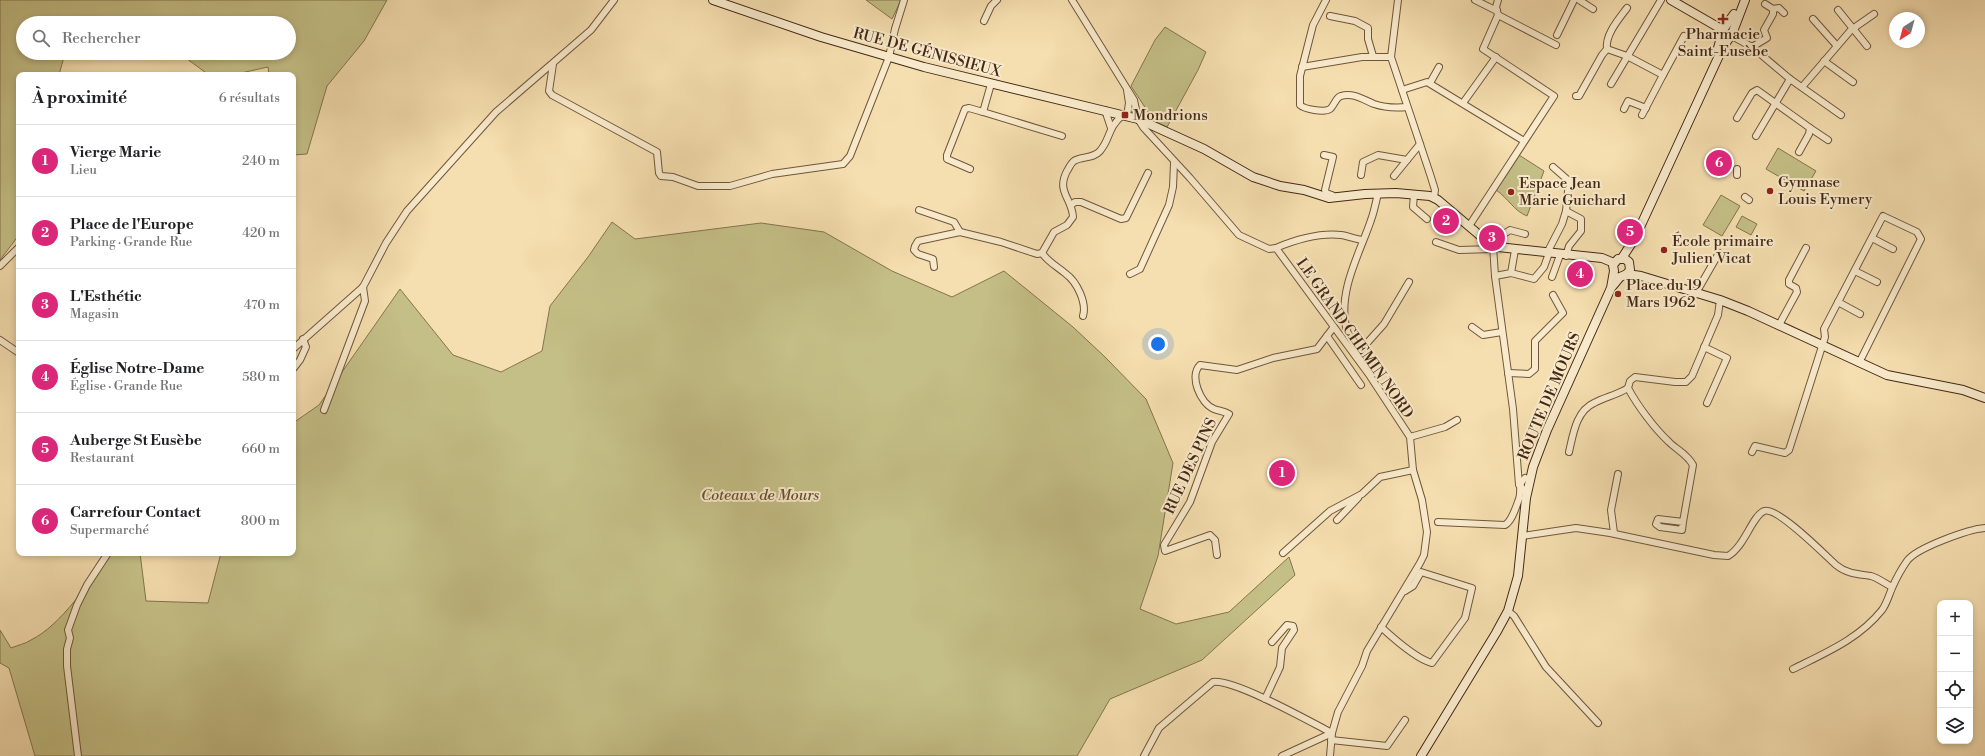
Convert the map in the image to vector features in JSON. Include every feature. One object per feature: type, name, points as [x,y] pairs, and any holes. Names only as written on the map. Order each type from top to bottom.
[{"type":"street","points":[[296,346],[363,288],[386,243],[413,204],[496,112],[591,30],[614,0]]},
{"type":"street","name":"RUE DE GÉNISSIEUX","points":[[713,0],[821,37],[889,57],[991,84],[1106,110],[1138,119],[1204,149],[1253,177],[1280,186],[1304,190],[1329,198],[1378,194],[1414,194],[1434,197]]},
{"type":"street","points":[[552,64],[549,91],[552,95],[657,152],[659,173],[661,176],[673,177],[698,186],[730,186],[772,174],[843,164],[850,156],[889,57],[895,29],[904,0]]},
{"type":"street","points":[[984,21],[991,6],[997,0]]},
{"type":"street","points":[[1072,0],[1134,100],[1138,119],[1142,127],[1174,163],[1190,178],[1239,235],[1269,249],[1302,239],[1317,237],[1341,235],[1363,240]]},
{"type":"street","points":[[1326,0],[1313,25],[1302,67],[1300,76],[1300,103],[1304,108],[1327,111],[1339,97],[1343,95],[1360,97],[1375,104],[1407,107]]},
{"type":"street","points":[[1398,0],[1391,57],[1435,190],[1434,197],[1493,247],[1495,276],[1513,409],[1519,486],[1524,497],[1510,522],[1505,525],[1438,522]]},
{"type":"street","points":[[1475,0],[1556,45]]},
{"type":"street","points":[[1469,226],[1554,96],[1483,49],[1497,13],[1496,7],[1498,0]]},
{"type":"street","points":[[1557,35],[1574,0]]},
{"type":"street","points":[[1579,0],[1593,8]]},
{"type":"street","points":[[1610,84],[1661,0]]},
{"type":"street","points":[[1671,0],[1681,2],[1727,33],[1752,47],[1790,79],[1841,115]]},
{"type":"street","points":[[1626,267],[1635,238],[1723,47],[1740,0]]},
{"type":"street","points":[[1727,33],[1745,0]]},
{"type":"street","points":[[1765,4],[1773,9],[1779,8],[1784,12]]},
{"type":"street","points":[[1607,49],[1606,42],[1608,35],[1627,8]]},
{"type":"street","points":[[1752,47],[1767,38],[1764,30],[1773,14],[1773,9]]},
{"type":"street","points":[[1838,10],[1867,46]]},
{"type":"street","points":[[1802,87],[1853,28],[1874,14]]},
{"type":"street","points":[[1330,16],[1355,21],[1368,28],[1368,39],[1373,56]]},
{"type":"street","points":[[1813,19],[1837,46]]},
{"type":"street","points":[[1642,115],[1684,36]]},
{"type":"street","points":[[1607,49],[1627,56],[1663,75]]},
{"type":"street","points":[[1576,96],[1579,96],[1602,54],[1607,49]]},
{"type":"street","points":[[1302,67],[1373,56],[1391,57]]},
{"type":"street","points":[[1463,103],[1496,57]]},
{"type":"street","points":[[1824,61],[1853,82]]},
{"type":"street","points":[[1430,83],[1438,67]]},
{"type":"street","points":[[1756,136],[1790,79]]},
{"type":"street","points":[[1402,90],[1427,82],[1430,83],[1524,141]]},
{"type":"street","points":[[983,112],[991,84]]},
{"type":"street","points":[[1042,253],[1054,232],[1072,221],[1073,212],[1063,190],[1062,184],[1065,174],[1074,161],[1091,156],[1100,150],[1114,122],[1125,116],[1128,102],[1127,88]]},
{"type":"street","points":[[1737,118],[1752,93],[1757,90],[1828,140]]},
{"type":"street","points":[[1624,109],[1628,101],[1646,108]]},
{"type":"street","points":[[970,169],[947,159],[947,155],[965,109],[969,108],[1062,136]]},
{"type":"street","points":[[1106,110],[1111,128]]},
{"type":"street","points":[[1799,152],[1809,134],[1810,128]]},
{"type":"street","points":[[1394,176],[1420,144]]},
{"type":"street","points":[[1324,155],[1333,157],[1325,192],[1339,197]]},
{"type":"street","points":[[1361,175],[1363,162],[1378,155],[1407,160]]},
{"type":"street","points":[[1130,274],[1140,269],[1169,205],[1173,188],[1174,163]]},
{"type":"street","points":[[1495,276],[1511,273],[1534,279],[1544,267],[1548,253],[1566,212],[1569,181],[1553,167]]},
{"type":"street","points":[[1071,206],[1075,202],[1081,202],[1121,219],[1126,218],[1148,173]]},
{"type":"street","points":[[1367,374],[1366,367],[1346,327],[1346,292],[1363,240],[1371,221],[1378,194]]},
{"type":"street","points":[[1414,194],[1413,207],[1427,219]]},
{"type":"street","points":[[919,210],[954,222],[960,232]]},
{"type":"street","points":[[1552,277],[1563,255],[1581,231],[1581,219],[1566,212]]},
{"type":"street","points":[[1752,452],[1755,446],[1785,453],[1789,450],[1825,337],[1824,329],[1882,216],[1917,232],[1921,239],[1859,363]]},
{"type":"street","points":[[1485,239],[1492,232],[1504,234],[1510,230],[1525,234]]},
{"type":"street","points":[[934,267],[933,259],[918,254],[914,250],[918,241],[960,232],[1001,242],[1037,254],[1042,253]]},
{"type":"street","points":[[1872,238],[1892,249]]},
{"type":"street","points":[[1436,242],[1459,250],[1493,247],[1602,258],[1614,267],[1626,267],[1641,276],[1720,300],[1822,344],[1859,363],[1897,378],[1963,390],[1985,398]]},
{"type":"street","name":"LE GRAND CHEMIN NORD","points":[[1276,248],[1367,374],[1410,438],[1413,470],[1422,500],[1427,532],[1424,555],[1405,591],[1367,651],[1362,666],[1338,712],[1332,732],[1330,756]]},
{"type":"street","points":[[1778,325],[1797,292],[1796,288],[1789,284],[1789,280],[1806,248]]},
{"type":"street","points":[[0,266],[16,250]]},
{"type":"street","points":[[1511,273],[1515,250]]},
{"type":"street","points":[[1042,253],[1045,258],[1068,275],[1074,283],[1081,294],[1085,311],[1083,316]]},
{"type":"street","points":[[1696,293],[1719,253]]},
{"type":"street","points":[[1614,267],[1626,267]]},
{"type":"street","name":"ROUTE DE MOURS","points":[[1611,288],[1614,267]]},
{"type":"street","name":"ROUTE DE MOURS","points":[[1421,756],[1508,611],[1518,576],[1524,497],[1528,477],[1547,430],[1611,288],[1626,267]]},
{"type":"street","points":[[1855,271],[1877,282]]},
{"type":"street","points":[[1359,352],[1384,324],[1409,282]]},
{"type":"street","points":[[324,410],[365,301],[363,288]]},
{"type":"street","points":[[1508,373],[1529,374],[1535,369],[1535,341],[1563,313],[1553,295]]},
{"type":"street","points":[[1569,452],[1575,427],[1584,409],[1592,403],[1620,394],[1628,388],[1635,377],[1686,382],[1692,376],[1718,315],[1720,300]]},
{"type":"street","points":[[1838,302],[1860,314]]},
{"type":"street","points":[[1472,327],[1482,335],[1502,332]]},
{"type":"street","name":"RUE DES PINS","points":[[1217,555],[1215,540],[1210,535],[1165,551],[1164,545],[1190,502],[1212,442],[1229,414],[1214,409],[1204,401],[1195,379],[1195,370],[1200,365],[1237,370],[1273,358],[1317,349],[1334,328]]},
{"type":"street","points":[[1327,336],[1361,385]]},
{"type":"street","points":[[296,365],[306,348],[303,339]]},
{"type":"street","points":[[0,340],[16,351]]},
{"type":"street","points":[[1704,347],[1727,358],[1707,403]]},
{"type":"street","points":[[1628,388],[1634,400],[1668,442],[1690,458],[1693,465],[1683,522]]},
{"type":"street","points":[[1410,438],[1445,427],[1457,420]]},
{"type":"street","points":[[1338,520],[1380,477],[1413,470]]},
{"type":"street","points":[[1614,534],[1611,510],[1618,474]]},
{"type":"street","points":[[1518,475],[1528,477]]},
{"type":"street","points":[[1519,486],[1528,477]]},
{"type":"street","points":[[1282,553],[1330,511],[1362,494]]},
{"type":"street","points":[[1522,536],[1576,528],[1614,534],[1714,555],[1728,556],[1741,546],[1757,518],[1763,512],[1767,511],[1774,513],[1810,539],[1837,566],[1850,573],[1871,576],[1892,587]]},
{"type":"street","points":[[1793,669],[1832,651],[1850,640],[1882,610],[1890,597],[1892,587],[1907,561],[1917,552],[1954,536],[1985,528]]},
{"type":"street","points":[[78,756],[67,659],[70,622],[87,585],[106,556]]},
{"type":"street","points":[[1382,627],[1392,638],[1432,663],[1465,618],[1472,588],[1421,572],[1413,586],[1405,591]]},
{"type":"street","points":[[1508,611],[1514,616],[1546,667],[1598,723]]},
{"type":"street","points":[[1265,699],[1280,667],[1282,648],[1294,630],[1293,626],[1287,626],[1272,642]]},
{"type":"street","points":[[1144,756],[1159,728],[1213,682],[1221,681],[1265,699],[1332,732]]},
{"type":"street","points":[[1331,740],[1387,746],[1404,720]]},
{"type":"street","points":[[1282,756],[1332,732]]},
{"type":"green space","points":[[0,0],[387,0],[364,41],[327,86],[307,154],[296,155],[296,72],[269,72],[268,67],[246,72],[205,72],[189,60],[296,60],[296,16],[16,16],[16,60],[63,60],[60,72],[16,72],[16,239],[0,260]]},
{"type":"green space","points":[[866,0],[901,0],[892,19]]},
{"type":"green space","points":[[1165,27],[1206,52],[1198,70],[1167,127],[1154,121],[1131,86],[1155,40]]},
{"type":"green space","points":[[1778,148],[1816,171],[1804,191],[1766,169]]},
{"type":"green space","points":[[1519,155],[1544,171],[1527,216],[1518,211],[1496,190]]},
{"type":"green space","points":[[1721,195],[1740,206],[1722,236],[1703,225]]},
{"type":"green space","points":[[1742,216],[1757,224],[1751,235],[1736,227]]},
{"type":"green space","name":"Coteaux de Mours","points":[[612,222],[635,239],[761,223],[824,232],[892,271],[952,297],[1004,271],[1073,327],[1146,399],[1173,463],[1158,556],[1140,609],[1176,624],[1229,612],[1289,557],[1295,575],[1202,660],[1110,699],[1077,756],[35,756],[9,668],[0,663],[0,630],[11,648],[26,643],[42,633],[64,613],[84,589],[106,556],[140,556],[146,601],[208,603],[220,556],[296,556],[296,421],[319,405],[400,289],[453,355],[501,372],[542,351],[550,306],[588,257]]},
{"type":"place","name":"Pharmacie Saint-Eusèbe","points":[[1723,19]]},
{"type":"place","name":"Mondrions","points":[[1125,115]]},
{"type":"place","name":"Carrefour Contact","points":[[1719,163]]},
{"type":"place","name":"Gymnase Louis Eymery","points":[[1770,191]]},
{"type":"place","name":"Espace Jean Marie Guichard","points":[[1511,192]]},
{"type":"place","name":"Place de l'Europe","points":[[1446,221]]},
{"type":"place","name":"Auberge St Eusèbe","points":[[1630,232]]},
{"type":"place","name":"L'Esthétic","points":[[1492,238]]},
{"type":"place","name":"École primaire Julien Vicat","points":[[1664,250]]},
{"type":"place","name":"Église Notre-Dame","points":[[1580,274]]},
{"type":"place","name":"Place du 19 Mars 1962","points":[[1618,294]]},
{"type":"place","name":"Vierge Marie","points":[[1282,473]]}]
